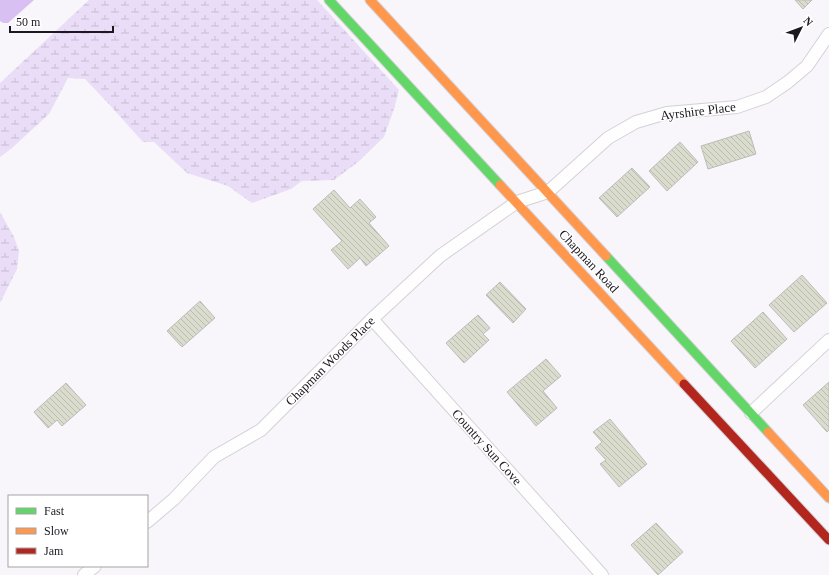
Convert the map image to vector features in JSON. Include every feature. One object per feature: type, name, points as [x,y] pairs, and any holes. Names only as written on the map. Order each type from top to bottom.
[{"type":"street","name":"Chapman Road","points":[[329,0],[829,540]]},
{"type":"street","name":"Chapman Road","points":[[370,0],[829,498]]},
{"type":"street","name":"Ayrshire Place","points":[[517,202],[548,192],[608,138],[636,122],[666,113],[737,107],[766,97],[788,82],[806,66],[829,34]]},
{"type":"street","name":"Chapman Woods Place","points":[[148,521],[174,499],[214,457],[261,430],[372,319],[440,256],[517,202]]},
{"type":"street","name":"Country Sun Cove","points":[[372,319],[602,575]]},
{"type":"street","points":[[751,413],[829,340]]},
{"type":"street","points":[[84,575],[94,567]]},
{"type":"green space","points":[[89,0],[317,0],[399,90],[384,137],[358,162],[334,180],[302,181],[291,189],[252,203],[228,186],[187,173],[154,142],[143,142],[85,79],[68,78],[49,114],[0,157],[0,83]]},
{"type":"green space","points":[[0,212],[14,237],[19,251],[17,269],[0,303]]},
{"type":"shaded area","points":[[0,0],[34,0],[8,23],[3,23],[0,21]]},
{"type":"building","points":[[795,0],[812,0],[803,9]]},
{"type":"building","points":[[749,131],[756,154],[708,169],[701,146]]},
{"type":"building","points":[[680,142],[698,162],[667,191],[649,171]]},
{"type":"building","points":[[632,168],[650,187],[617,217],[599,198]]},
{"type":"building","points":[[334,190],[350,208],[360,199],[376,217],[369,223],[389,246],[366,266],[360,258],[348,269],[331,250],[342,241],[313,209]]},
{"type":"building","points":[[802,275],[827,303],[794,332],[769,305]]},
{"type":"building","points":[[500,282],[526,309],[513,323],[486,295]]},
{"type":"building","points":[[200,301],[215,318],[182,347],[167,331]]},
{"type":"building","points":[[763,312],[787,339],[755,368],[731,341]]},
{"type":"building","points":[[478,315],[490,328],[483,334],[489,340],[464,363],[446,343]]},
{"type":"building","points":[[546,359],[561,376],[543,391],[557,408],[536,426],[507,392]]},
{"type":"building","points":[[829,382],[829,430],[827,432],[803,405]]},
{"type":"building","points":[[66,383],[86,405],[62,426],[57,420],[48,428],[34,412]]},
{"type":"building","points":[[610,419],[647,464],[619,487],[600,464],[606,460],[595,448],[602,442],[593,432]]},
{"type":"building","points":[[656,523],[683,552],[658,575],[631,545]]},
{"type":"traffic: fast","points":[[329,0],[500,185]]},
{"type":"traffic: fast","points":[[606,256],[768,432]]},
{"type":"traffic: slow","points":[[370,0],[606,256]]},
{"type":"traffic: slow","points":[[500,185],[684,384]]},
{"type":"traffic: slow","points":[[768,432],[829,498]]},
{"type":"traffic: jam","points":[[684,384],[829,540]]}]
